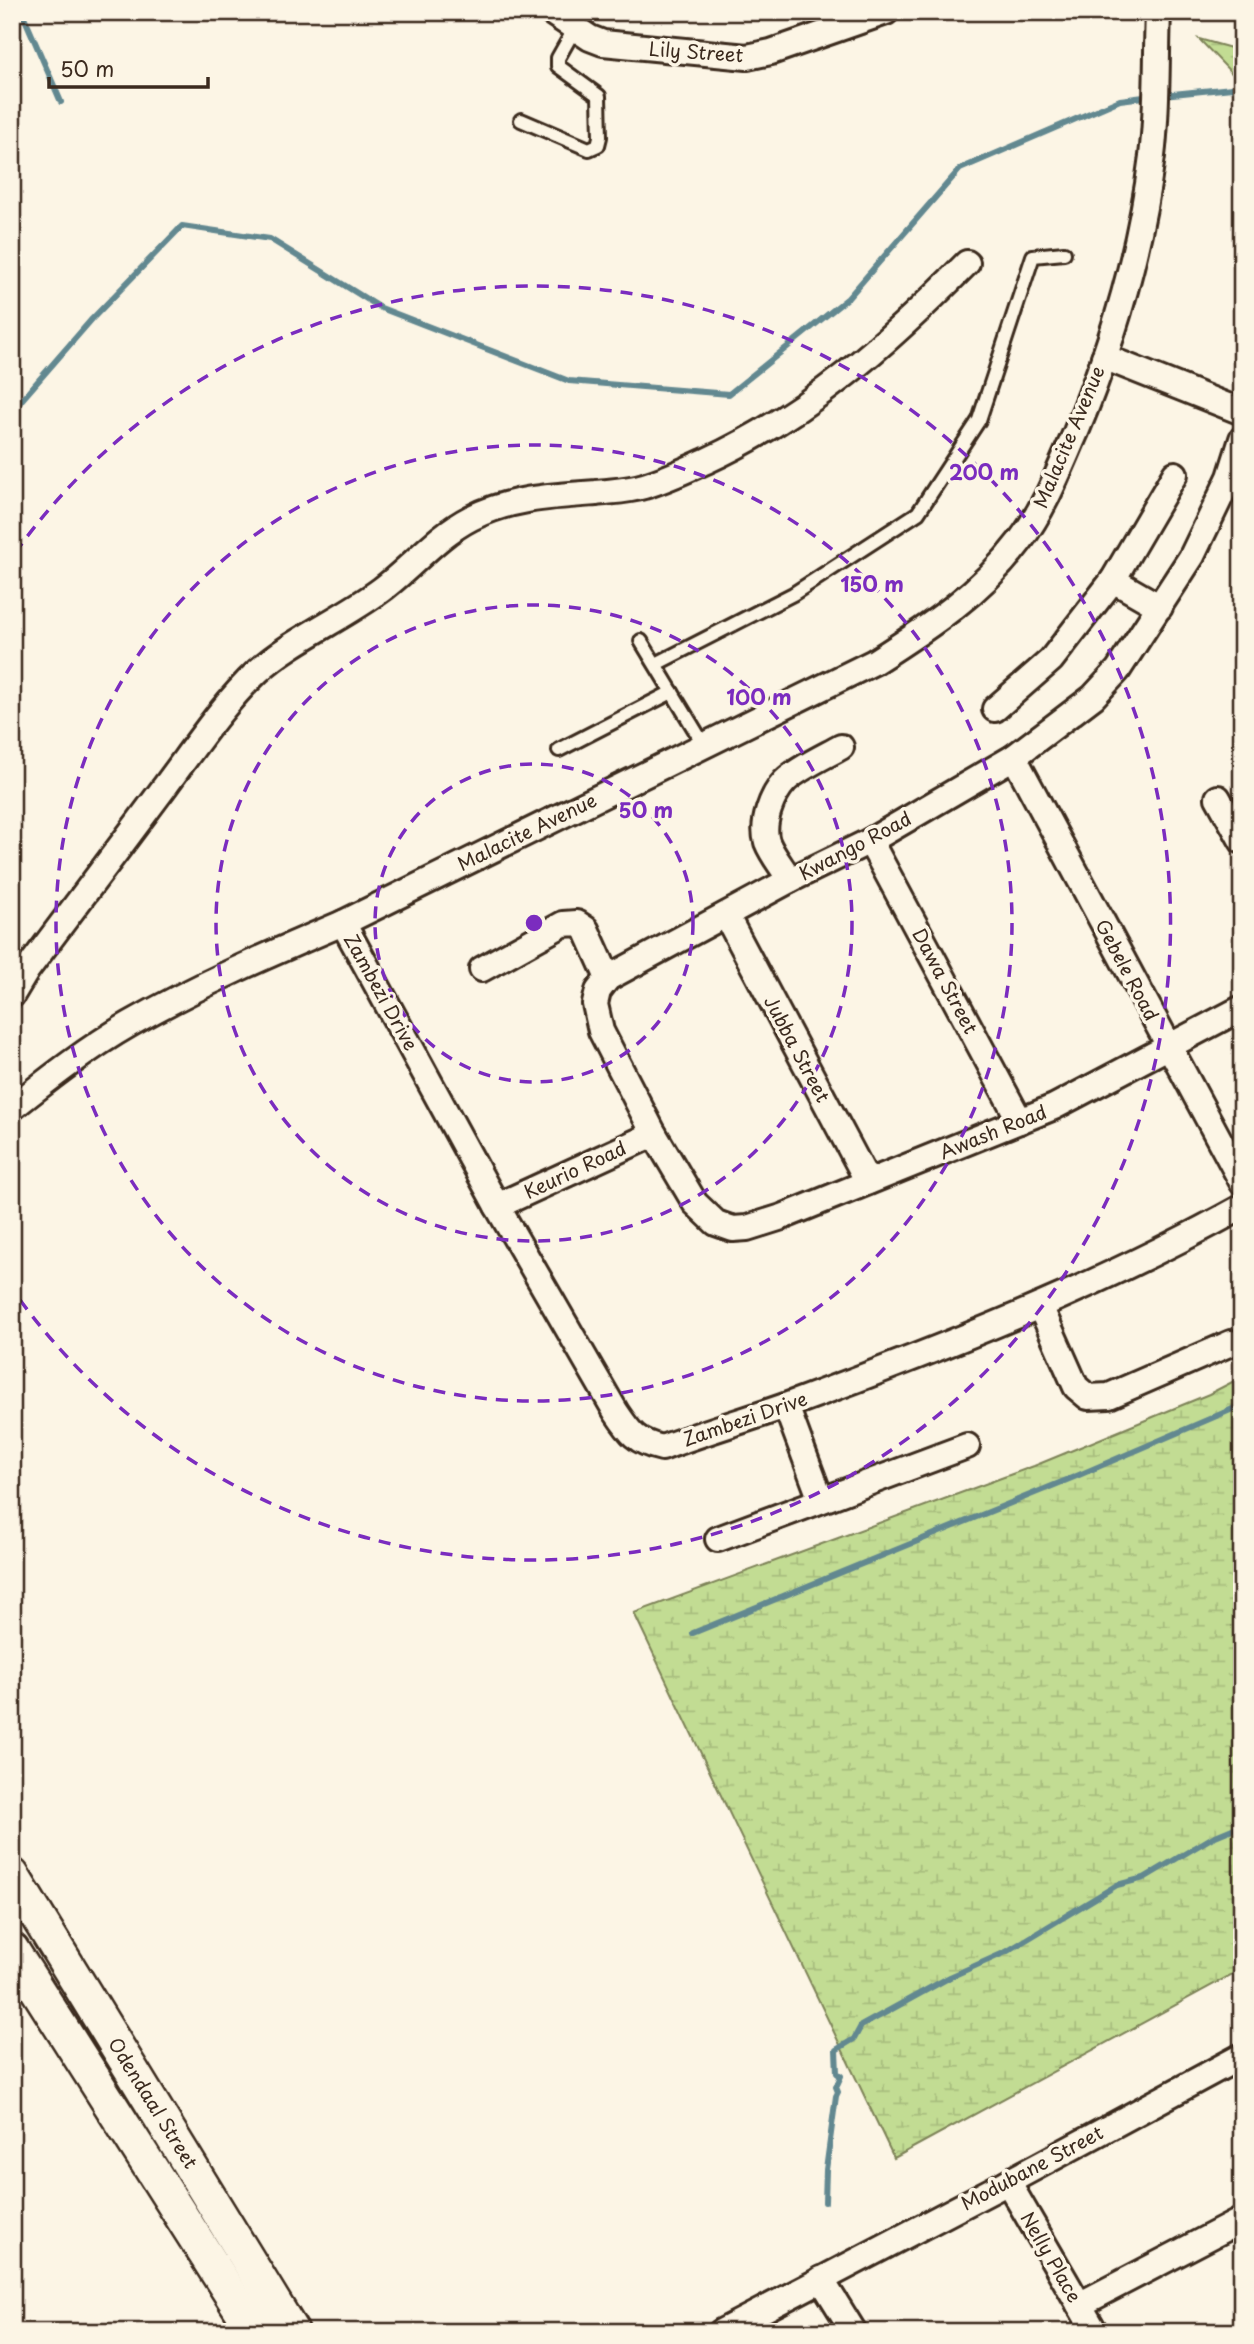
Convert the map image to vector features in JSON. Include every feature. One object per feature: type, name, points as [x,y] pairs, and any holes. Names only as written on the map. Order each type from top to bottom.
[{"type":"street","name":"Lily Street","points":[[551,12],[590,38],[611,44],[747,57],[771,52],[886,12]]},
{"type":"street","name":"Malacite Avenue","points":[[12,1108],[88,1050],[129,1024],[252,962],[343,923],[874,662],[929,627],[969,597],[1021,540],[1042,505],[1087,406],[1131,275],[1152,153],[1158,12]]},
{"type":"street","points":[[12,995],[27,970],[220,713],[256,672],[274,657],[357,608],[466,520],[492,507],[517,500],[625,491],[645,486],[669,478],[749,439],[817,398],[908,323],[967,262]]},
{"type":"street","points":[[1104,357],[1242,412]]},
{"type":"street","name":"Kwango Road","points":[[608,978],[790,880],[870,841],[1014,757],[1093,697],[1107,683],[1192,556],[1230,478],[1242,439]]},
{"type":"street","points":[[995,709],[1051,660],[1113,580],[1175,474]]},
{"type":"street","points":[[1113,580],[1160,607]]},
{"type":"street","points":[[790,880],[767,843],[765,828],[768,812],[786,780],[841,747]]},
{"type":"street","name":"Gebele Road","points":[[1014,757],[1242,1182]]},
{"type":"street","points":[[1218,798],[1242,841]]},
{"type":"street","name":"Dawa Street","points":[[870,841],[1020,1121]]},
{"type":"street","name":"Jubba Street","points":[[726,915],[868,1182]]},
{"type":"street","name":"Zambezi Drive","points":[[343,923],[497,1206],[616,1412],[628,1430],[645,1444],[662,1448],[786,1406],[1041,1306],[1199,1231],[1242,1207]]},
{"type":"street","points":[[482,969],[563,924],[577,923],[586,929],[608,978],[598,991],[595,1004],[601,1031],[654,1134]]},
{"type":"street","name":"Awash Road","points":[[654,1134],[695,1203],[716,1223],[733,1230],[747,1228],[782,1217],[1054,1107],[1242,1008]]},
{"type":"street","name":"Keurio Road","points":[[497,1206],[654,1134]]},
{"type":"street","points":[[1041,1306],[1076,1387],[1088,1397],[1109,1396],[1231,1343]]},
{"type":"street","points":[[786,1406],[821,1500]]},
{"type":"street","points":[[718,1539],[967,1446]]},
{"type":"street","name":"Odendaal Street","points":[[12,1875],[292,2332]]},
{"type":"street","name":"Odendaal Street","points":[[12,1950],[255,2332]]},
{"type":"street","name":"Modubane Street","points":[[721,2332],[1242,2056]]},
{"type":"street","name":"Nelly Place","points":[[1008,2182],[1095,2332]]},
{"type":"street","points":[[1079,2305],[1242,2220]]},
{"type":"street","points":[[821,2279],[854,2332]]},
{"type":"lane","points":[[522,120],[590,149],[598,145],[598,96],[558,66],[558,58],[575,28]]},
{"type":"lane","points":[[656,664],[793,594],[918,513],[979,420],[1033,256],[1064,253]]},
{"type":"lane","points":[[641,641],[705,745]]},
{"type":"lane","points":[[559,750],[672,692]]},
{"type":"green space","points":[[1199,39],[1242,51],[1242,84]]},
{"type":"green space","points":[[1242,1377],[1242,1969],[894,2158],[634,1613],[1034,1466],[1209,1394]]},
{"type":"waterway","points":[[22,12],[61,102]]},
{"type":"waterway","points":[[1163,95],[1242,87]]},
{"type":"waterway","points":[[12,411],[92,319],[182,226],[270,239],[381,308],[569,381],[729,394],[848,298],[960,169],[1120,100],[1152,96]]},
{"type":"waterway","points":[[693,1633],[1079,1475],[1242,1405]]},
{"type":"waterway","points":[[825,2202],[826,2170],[838,2092],[836,2087],[841,2076],[837,2073],[836,2050],[854,2039],[861,2026],[950,1977],[1006,1952],[1117,1885],[1144,1878],[1213,1837],[1242,1825]]}]
